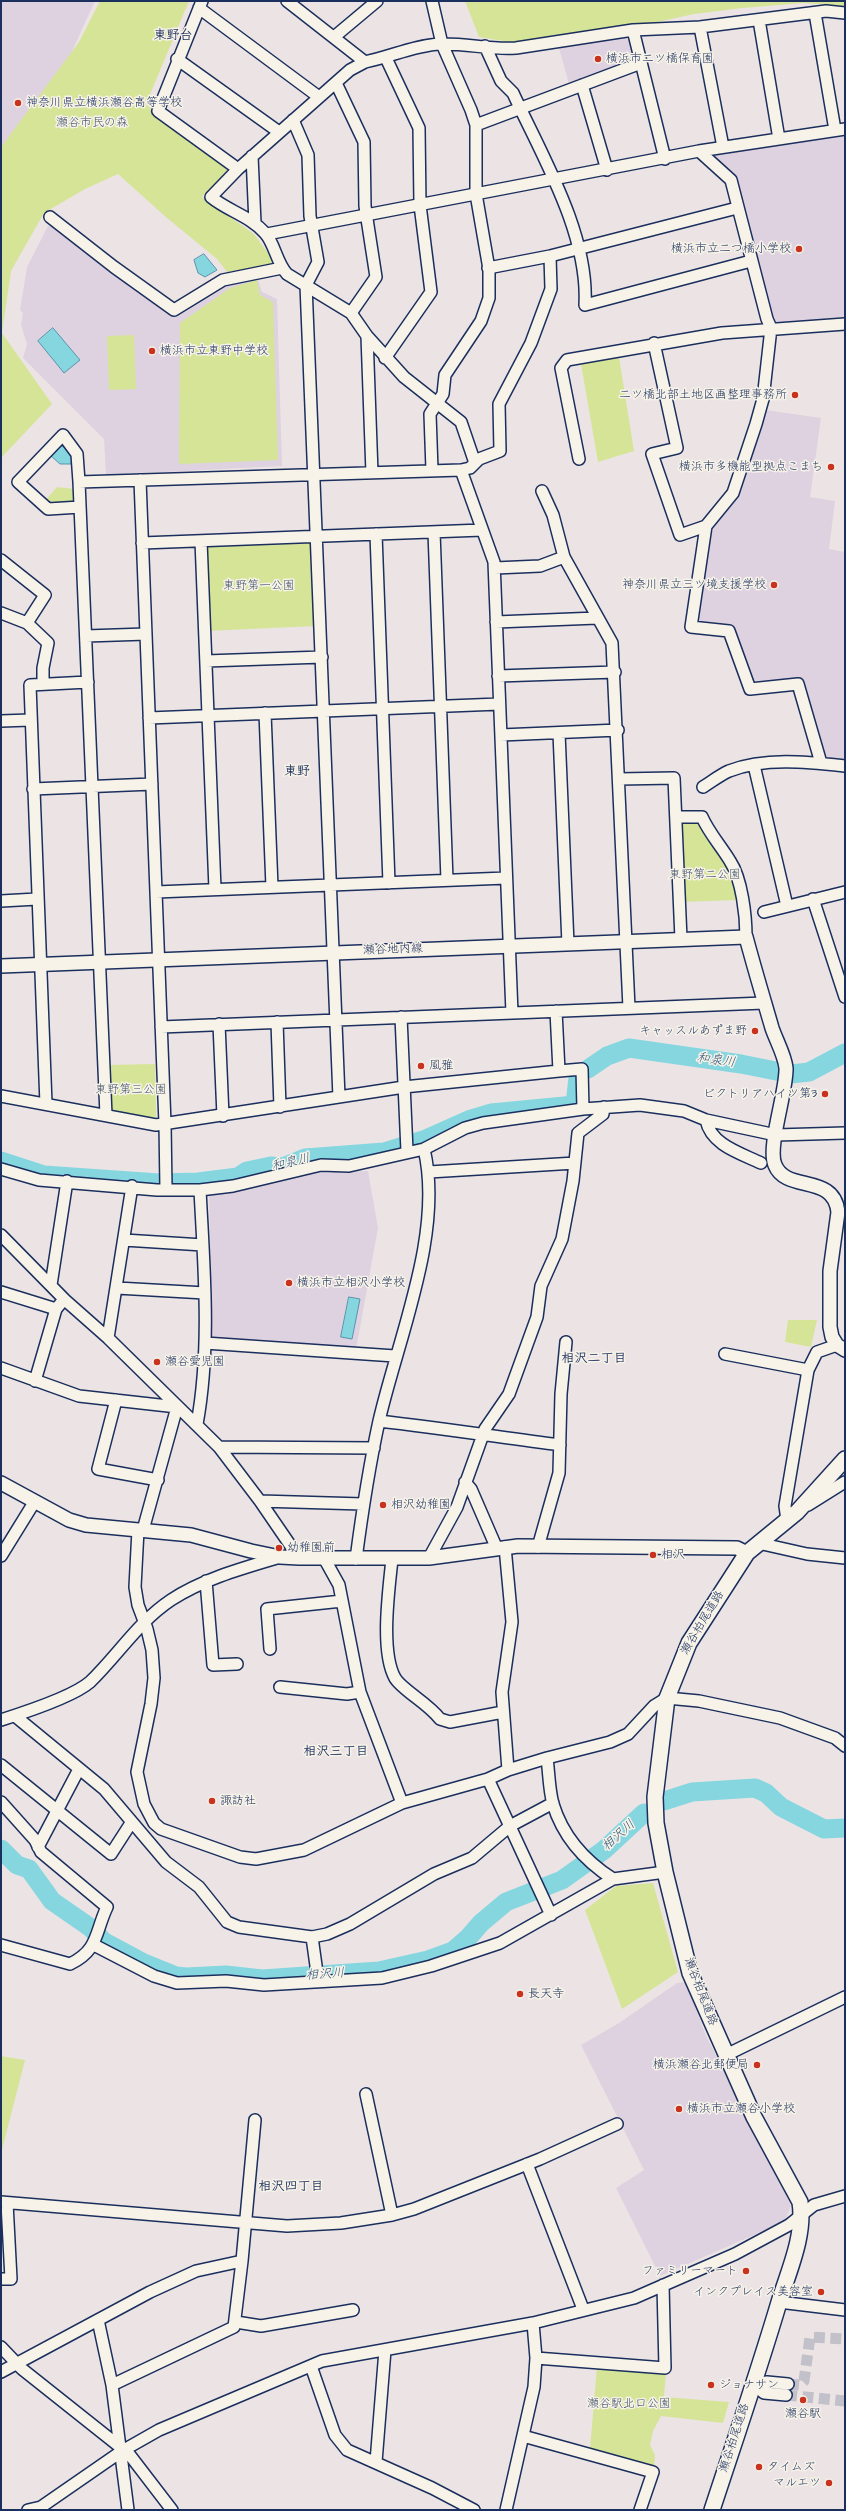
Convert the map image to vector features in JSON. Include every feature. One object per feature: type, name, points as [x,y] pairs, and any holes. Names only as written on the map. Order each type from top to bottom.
[{"type":"main road","name":"瀬谷柏尾道路","points":[[712,2510],[798,2240],[802,2215],[800,2202],[754,2117],[690,1973],[665,1872],[656,1822],[655,1797],[667,1698],[689,1643],[747,1553],[792,1516],[845,1459]]},
{"type":"street","points":[[287,1],[366,62]]},
{"type":"street","points":[[334,37],[377,1]]},
{"type":"street","points":[[432,1],[442,44],[472,110],[476,125],[476,194],[488,268],[489,298],[481,321],[445,375],[443,394],[430,414],[432,470]]},
{"type":"street","points":[[238,169],[158,111],[177,59],[201,4],[319,97]]},
{"type":"street","points":[[267,234],[665,159],[699,151],[840,129],[815,13]]},
{"type":"street","points":[[475,463],[461,422],[404,377],[385,358],[351,313],[282,268],[267,234],[255,223],[224,208],[211,197],[252,156],[319,97],[356,66],[366,62],[442,44],[485,46],[501,49],[516,48],[633,30],[700,27],[815,13],[845,13]]},
{"type":"street","points":[[759,20],[780,139]]},
{"type":"street","points":[[700,27],[723,147]]},
{"type":"street","points":[[633,30],[665,159]]},
{"type":"street","points":[[485,46],[501,80],[513,93],[553,180],[578,248],[586,284],[585,305],[751,261]]},
{"type":"street","points":[[385,358],[431,292],[420,206],[419,128],[386,58]]},
{"type":"street","points":[[177,59],[279,132]]},
{"type":"street","points":[[476,125],[641,63]]},
{"type":"street","points":[[336,83],[364,142],[366,215],[376,277],[351,313]]},
{"type":"street","points":[[582,85],[607,170]]},
{"type":"street","points":[[293,120],[308,155],[312,225],[318,262],[306,285],[318,536],[339,1098]]},
{"type":"street","points":[[699,151],[731,180],[751,261],[771,328],[763,399],[756,424],[733,493],[706,526],[691,626],[729,631],[750,689],[798,684],[821,763]]},
{"type":"street","points":[[252,156],[255,223]]},
{"type":"street","points":[[488,268],[550,256],[737,208]]},
{"type":"street","points":[[50,217],[114,267],[174,310],[223,280],[282,268]]},
{"type":"street","points":[[79,482],[461,470],[470,468],[479,459],[500,451],[499,404],[530,343],[551,289],[550,256]]},
{"type":"street","points":[[579,459],[561,368],[567,360],[654,343],[771,328],[845,324]]},
{"type":"street","points":[[367,336],[372,473]]},
{"type":"street","points":[[654,343],[676,448],[652,454],[680,535],[706,526]]},
{"type":"street","points":[[80,508],[48,509],[18,482],[63,434],[77,454],[79,482],[106,1115]]},
{"type":"street","points":[[461,470],[495,568],[512,1013]]},
{"type":"street","points":[[140,480],[165,1124],[165,1185]]},
{"type":"street","points":[[536,506],[545,496],[564,557],[612,643],[618,730],[629,1008]]},
{"type":"street","points":[[142,543],[482,530]]},
{"type":"street","points":[[434,532],[447,880]]},
{"type":"street","points":[[376,534],[389,883]]},
{"type":"street","points":[[201,541],[215,889]]},
{"type":"street","points":[[495,568],[540,566],[564,557]]},
{"type":"street","points":[[1,560],[45,595],[27,623]]},
{"type":"street","points":[[1,613],[27,623],[48,643],[43,668],[43,684]]},
{"type":"street","points":[[496,622],[597,618]]},
{"type":"street","points":[[86,636],[146,634]]},
{"type":"street","points":[[206,661],[322,656]]},
{"type":"street","points":[[498,676],[615,672]]},
{"type":"street","points":[[46,1104],[30,720],[30,685],[88,682]]},
{"type":"street","points":[[149,718],[499,704]]},
{"type":"street","points":[[265,713],[272,887]]},
{"type":"street","points":[[1,721],[30,720]]},
{"type":"street","points":[[501,735],[618,730]]},
{"type":"street","points":[[559,732],[568,944]]},
{"type":"street","points":[[703,787],[729,771],[754,765],[787,762],[821,763],[845,766]]},
{"type":"street","points":[[754,765],[787,906]]},
{"type":"street","points":[[619,780],[674,778],[681,939]]},
{"type":"street","points":[[33,789],[152,784]]},
{"type":"street","points":[[676,817],[702,816],[707,829],[732,862],[746,915],[746,937],[785,1071],[776,1135],[774,1165],[780,1173],[788,1178],[826,1190],[837,1203],[838,1212],[830,1271],[830,1327],[832,1337],[841,1348],[817,1352],[808,1370],[785,1506],[792,1516],[845,1482]]},
{"type":"street","points":[[156,892],[506,878]]},
{"type":"street","points":[[764,912],[845,892]]},
{"type":"street","points":[[1,900],[38,899]]},
{"type":"street","points":[[813,899],[845,997]]},
{"type":"street","name":"瀬谷地内線","points":[[1,966],[746,937]]},
{"type":"street","points":[[161,1027],[764,1003]]},
{"type":"street","points":[[556,1011],[559,1071]]},
{"type":"street","points":[[402,1017],[407,1146]]},
{"type":"street","points":[[277,1022],[280,1107]]},
{"type":"street","points":[[219,1024],[223,1116]]},
{"type":"street","points":[[1,1096],[156,1125],[223,1116],[404,1087],[582,1069],[583,1109]]},
{"type":"street","points":[[1,1169],[39,1180],[132,1186],[165,1185],[200,1190],[232,1186],[321,1165],[349,1166],[407,1146],[424,1149],[465,1128],[483,1123],[583,1109],[640,1104],[684,1111],[706,1120],[776,1135],[845,1133]]},
{"type":"street","points":[[429,1558],[457,1507],[483,1434],[509,1394],[537,1317],[541,1286],[562,1239],[575,1163],[578,1133],[603,1114],[604,1107]]},
{"type":"street","points":[[706,1120],[710,1133],[716,1139],[761,1163]]},
{"type":"street","points":[[356,1559],[363,1504],[379,1421],[429,1219],[429,1172],[424,1149]]},
{"type":"street","points":[[429,1172],[575,1163]]},
{"type":"street","points":[[51,1285],[66,1181]]},
{"type":"street","points":[[108,1338],[132,1186]]},
{"type":"street","points":[[197,1424],[204,1383],[205,1344],[205,1293],[200,1190]]},
{"type":"street","points":[[1,1236],[65,1300],[108,1338],[219,1447],[260,1501],[299,1558]]},
{"type":"street","points":[[124,1240],[203,1245]]},
{"type":"street","points":[[117,1288],[205,1293]]},
{"type":"street","points":[[1,1292],[56,1309]]},
{"type":"street","points":[[35,1381],[56,1309],[65,1300]]},
{"type":"street","points":[[538,1547],[559,1473],[561,1394],[566,1342]]},
{"type":"street","points":[[205,1344],[395,1356]]},
{"type":"street","points":[[725,1354],[808,1370]]},
{"type":"street","points":[[1,1368],[79,1396],[177,1407]]},
{"type":"street","points":[[116,1400],[98,1469],[158,1480]]},
{"type":"street","points":[[177,1407],[158,1480],[140,1530],[135,1587],[138,1605],[152,1650],[154,1678],[151,1704],[137,1772],[144,1804],[154,1823],[161,1828],[240,1857],[256,1859],[304,1850],[402,1803],[488,1779],[508,1770],[547,1758],[610,1742],[628,1734],[654,1706],[667,1698],[699,1701],[799,1723],[835,1738],[845,1746]]},
{"type":"street","points":[[379,1421],[459,1429],[560,1445]]},
{"type":"street","points":[[219,1447],[374,1448]]},
{"type":"street","points":[[1,1482],[69,1520],[86,1525],[191,1535],[280,1557],[356,1559],[429,1558],[501,1548],[538,1547],[737,1548],[747,1553]]},
{"type":"street","points":[[465,1482],[471,1489],[501,1548],[512,1622],[502,1692],[508,1770]]},
{"type":"street","points":[[1,1556],[35,1501]]},
{"type":"street","points":[[260,1501],[363,1504]]},
{"type":"street","points":[[758,1543],[807,1554],[845,1558]]},
{"type":"street","points":[[1,1720],[74,1691],[89,1682],[144,1622],[172,1600],[206,1581],[280,1557]]},
{"type":"street","points":[[324,1558],[339,1585],[360,1692],[402,1803]]},
{"type":"street","points":[[392,1559],[386,1626],[387,1647],[395,1678],[433,1709],[440,1719],[450,1722],[503,1712]]},
{"type":"street","points":[[206,1581],[213,1665],[237,1664]]},
{"type":"street","points":[[270,1648],[267,1609],[342,1601]]},
{"type":"street","points":[[280,1687],[347,1694],[360,1692]]},
{"type":"street","points":[[14,1716],[104,1789],[131,1823],[166,1862],[199,1887],[227,1922],[239,1927],[312,1937],[328,1934],[350,1924],[434,1874],[472,1858],[510,1826],[553,1803]]},
{"type":"street","points":[[547,1758],[553,1803],[576,1848],[589,1863],[613,1879]]},
{"type":"street","points":[[1,1765],[111,1854],[131,1823]]},
{"type":"street","points":[[38,1847],[79,1769]]},
{"type":"street","points":[[488,1779],[551,1914]]},
{"type":"street","points":[[1,1802],[41,1852],[107,1907],[95,1942],[70,1964],[1,1945]]},
{"type":"street","points":[[95,1942],[154,1976],[177,1983],[226,1981],[264,1985],[317,1976],[382,1978],[431,1966],[500,1943],[613,1879],[665,1872]]},
{"type":"street","points":[[312,1937],[317,1976]]},
{"type":"street","points":[[726,2055],[845,1997]]},
{"type":"street","points":[[366,2094],[392,2215]]},
{"type":"street","points":[[112,2385],[234,2327],[236,2322],[255,2120]]},
{"type":"street","points":[[1,2280],[11,2279],[4,2203],[287,2226],[341,2223],[392,2215],[414,2209],[527,2164],[617,2124]]},
{"type":"street","points":[[527,2164],[583,2309]]},
{"type":"street","points":[[28,2510],[41,2507],[122,2451],[159,2430],[322,2361],[533,2323],[583,2309],[634,2298],[735,2254],[802,2215],[814,2205],[845,2196]]},
{"type":"street","points":[[1,2372],[150,2292],[196,2271],[242,2261]]},
{"type":"street","points":[[536,2358],[665,2368],[663,2285]]},
{"type":"street","points":[[779,2302],[845,2310]]},
{"type":"street","points":[[236,2322],[261,2326],[353,2310]]},
{"type":"street","points":[[98,2320],[112,2385],[122,2451],[128,2510]]},
{"type":"street","points":[[506,2510],[534,2387],[536,2358],[533,2323]]},
{"type":"street","points":[[1,2347],[17,2364],[68,2403],[122,2451],[129,2454],[172,2510]]},
{"type":"street","points":[[376,2462],[385,2350]]},
{"type":"street","points":[[311,2366],[335,2435],[348,2450],[432,2488],[474,2510]]},
{"type":"street","points":[[753,2384],[767,2382],[787,2390]]},
{"type":"street","points":[[523,2436],[653,2472],[640,2510]]},
{"type":"shaded area","name":"神奈川県立横浜瀬谷高等学校","points":[[1,1],[95,1],[70,56],[1,150]]},
{"type":"shaded area","name":"横浜市二ツ橋保育園","points":[[625,37],[630,41],[635,57],[633,61],[569,84],[559,48]]},
{"type":"shaded area","name":"横浜市立二つ橋小学校","points":[[845,136],[845,321],[775,323],[769,319],[736,180],[712,157],[714,154]]},
{"type":"shaded area","name":"横浜市立東野中学校","points":[[48,226],[53,226],[169,314],[180,315],[229,285],[257,276],[262,292],[277,299],[282,466],[106,475],[104,439],[23,358],[27,344],[21,325],[23,313],[20,310],[27,267]]},
{"type":"shaded area","name":"神奈川県立三ツ境支援学校","points":[[765,410],[821,418],[810,497],[835,501],[829,549],[845,552],[845,761],[824,759],[800,678],[753,681],[735,628],[730,624],[700,621],[698,618],[710,536],[717,522],[737,496]]},
{"type":"shaded area","name":"横浜市立相沢小学校","points":[[368,1171],[378,1228],[356,1350],[212,1339],[209,1192],[312,1173]]},
{"type":"shaded area","name":"横浜市立瀬谷小学校","points":[[686,1982],[706,2036],[760,2139],[791,2205],[786,2219],[770,2228],[660,2276],[616,2188],[644,2170],[581,2045],[619,2023],[677,1983]]},
{"type":"green space","name":"瀬谷市民の森","points":[[100,1],[189,1],[146,104],[171,128],[229,168],[202,197],[254,234],[273,260],[271,265],[227,272],[217,259],[167,218],[118,174],[85,189],[44,213],[11,271],[2,333],[52,404],[1,458],[1,147],[79,42]]},
{"type":"green space","points":[[465,1],[845,1],[845,6],[803,3],[743,8],[694,14],[653,23],[510,42],[479,37]]},
{"type":"green space","points":[[257,280],[260,295],[273,302],[278,460],[179,464],[180,323],[230,288]]},
{"type":"green space","points":[[134,335],[136,389],[109,390],[107,336]]},
{"type":"green space","points":[[619,357],[634,451],[598,462],[581,364]]},
{"type":"green space","points":[[57,487],[74,489],[75,503],[46,506],[43,503]]},
{"type":"green space","name":"東野第一公園","points":[[311,541],[315,626],[207,631],[203,546]]},
{"type":"green space","name":"東野第二公園","points":[[699,822],[726,863],[737,900],[682,902],[679,823]]},
{"type":"green space","name":"東野第三公園","points":[[155,1064],[156,1116],[153,1119],[107,1110],[108,1065]]},
{"type":"green space","points":[[788,1320],[817,1320],[811,1347],[785,1342]]},
{"type":"green space","points":[[653,1883],[678,1972],[622,2009],[585,1910],[616,1886]]},
{"type":"green space","points":[[1,2056],[25,2060],[1,2154]]},
{"type":"green space","name":"瀬谷駅北口公園","points":[[597,2366],[666,2371],[664,2397],[729,2402],[723,2423],[661,2416],[653,2431],[650,2445],[655,2455],[654,2469],[590,2449]]},
{"type":"water","points":[[204,254],[217,270],[205,277],[198,273],[194,260]]},
{"type":"water","points":[[53,328],[80,360],[64,373],[38,341]]},
{"type":"water","points":[[60,446],[64,447],[72,457],[71,464],[60,464],[51,456]]},
{"type":"water","points":[[349,1297],[360,1299],[352,1339],[341,1337]]},
{"type":"waterway","name":"和泉川","points":[[588,1069],[607,1056],[629,1048],[741,1064],[791,1074],[809,1072],[845,1053]]},
{"type":"waterway","name":"和泉川","points":[[1,1161],[44,1175],[159,1183],[198,1182],[238,1177],[247,1171],[271,1166],[283,1167],[305,1158],[384,1152],[426,1139],[471,1119],[491,1113],[575,1105],[578,1077]]},
{"type":"waterway","name":"相沢川","points":[[664,1801],[692,1792],[755,1788],[766,1793],[781,1807],[824,1829],[845,1828]]},
{"type":"waterway","name":"相沢川","points":[[1,1849],[17,1865],[29,1869],[52,1901],[91,1928],[103,1941],[144,1963],[176,1976],[226,1975],[262,1979],[379,1971],[428,1960],[453,1951],[468,1938],[481,1923],[506,1902],[562,1880],[604,1850],[644,1813]]},
{"type":"tunnel","points":[[788,2384],[800,2385],[804,2381],[810,2337],[845,2339]]},
{"type":"tunnel","points":[[786,2395],[845,2401]]},
{"type":"place","name":"横浜市二ツ橋保育園","points":[[598,59]]},
{"type":"place","name":"神奈川県立横浜瀬谷高等学校","points":[[18,103]]},
{"type":"place","name":"横浜市立二つ橋小学校","points":[[799,249]]},
{"type":"place","name":"横浜市立東野中学校","points":[[152,351]]},
{"type":"place","name":"二ツ橋北部土地区画整理事務所","points":[[795,395]]},
{"type":"place","name":"横浜市多機能型拠点こまち","points":[[831,467]]},
{"type":"place","name":"神奈川県立三ツ境支援学校","points":[[774,585]]},
{"type":"place","name":"キャッスルあずま野","points":[[755,1031]]},
{"type":"place","name":"風雅","points":[[421,1066]]},
{"type":"place","name":"ビクトリアハイツ第3","points":[[825,1094]]},
{"type":"place","name":"横浜市立相沢小学校","points":[[289,1283]]},
{"type":"place","name":"瀬谷愛児園","points":[[157,1362]]},
{"type":"place","name":"相沢幼稚園","points":[[383,1505]]},
{"type":"place","name":"幼稚園前","points":[[279,1548]]},
{"type":"place","name":"相沢","points":[[653,1555]]},
{"type":"place","name":"諏訪社","points":[[212,1801]]},
{"type":"place","name":"長天寺","points":[[520,1994]]},
{"type":"place","name":"横浜瀬谷北郵便局","points":[[757,2065]]},
{"type":"place","name":"横浜市立瀬谷小学校","points":[[679,2109]]},
{"type":"place","name":"ファミリーマート","points":[[746,2271]]},
{"type":"place","name":"インクプレイス美容室","points":[[821,2292]]},
{"type":"place","name":"ジョナサン","points":[[711,2385]]},
{"type":"place","name":"瀬谷駅","points":[[803,2400]]},
{"type":"place","name":"タイムズ","points":[[759,2467]]},
{"type":"place","name":"マルエツ","points":[[829,2483]]},
{"type":"district","name":"東野台","points":[[173,36]]},
{"type":"district","name":"東野","points":[[297,772]]},
{"type":"district","name":"相沢二丁目","points":[[594,1359]]},
{"type":"district","name":"相沢三丁目","points":[[336,1752]]},
{"type":"district","name":"相沢四丁目","points":[[291,2187]]}]
